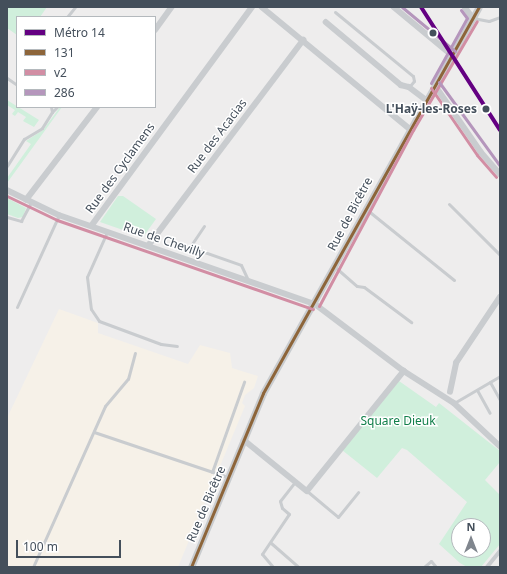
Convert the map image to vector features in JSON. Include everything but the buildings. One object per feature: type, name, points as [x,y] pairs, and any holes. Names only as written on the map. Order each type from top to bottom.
[{"type":"street","points":[[156,29],[172,7]]},
{"type":"street","name":"Rue des Cyclamens","points":[[92,226],[252,7]]},
{"type":"street","points":[[262,7],[409,128]]},
{"type":"street","points":[[394,7],[452,55]]},
{"type":"street","points":[[465,7],[473,18]]},
{"type":"street","name":"Rue de Bicêtre","points":[[191,567],[230,478],[263,392],[315,304],[409,128],[479,7]]},
{"type":"street","points":[[326,22],[401,85],[409,87],[426,100]]},
{"type":"street","name":"Rue des Acacias","points":[[148,246],[303,40]]},
{"type":"street","points":[[435,85],[481,152],[500,174]]},
{"type":"street","points":[[28,201],[96,108]]},
{"type":"street","name":"Rue de Chevilly","points":[[7,190],[59,215],[315,304],[404,371],[454,403],[500,446]]},
{"type":"street","points":[[450,392],[456,363],[500,297]]},
{"type":"street","points":[[244,440],[307,491],[404,371]]},
{"type":"street","points":[[487,567],[500,551]]},
{"type":"lane","points":[[68,16],[75,7]]},
{"type":"lane","points":[[335,12],[413,76],[414,81],[409,87]]},
{"type":"lane","points":[[473,18],[489,21],[500,17]]},
{"type":"lane","points":[[7,78],[16,84]]},
{"type":"lane","points":[[51,108],[52,112]]},
{"type":"lane","points":[[7,166],[22,142],[42,128],[56,108]]},
{"type":"lane","points":[[7,218],[21,222],[28,201]]},
{"type":"lane","points":[[449,204],[500,255]]},
{"type":"lane","points":[[365,208],[454,280]]},
{"type":"lane","points":[[17,307],[59,215]]},
{"type":"lane","points":[[204,226],[190,247],[241,265],[248,281]]},
{"type":"lane","points":[[107,231],[87,277],[91,309],[100,321],[161,344],[177,346]]},
{"type":"lane","points":[[335,267],[357,286],[364,287],[411,322]]},
{"type":"lane","points":[[34,567],[105,406],[128,379],[135,353]]},
{"type":"lane","points":[[454,403],[500,376]]},
{"type":"lane","points":[[212,472],[244,382]]},
{"type":"lane","points":[[490,382],[500,400]]},
{"type":"lane","points":[[477,390],[490,413]]},
{"type":"lane","points":[[94,432],[230,478]]},
{"type":"lane","points":[[273,567],[262,556],[271,543],[278,528],[289,514],[282,508],[280,501],[296,482]]},
{"type":"lane","points":[[307,491],[338,517],[358,492]]},
{"type":"lane","points":[[271,543],[299,567]]},
{"type":"lane","points":[[424,567],[431,561],[436,567]]},
{"type":"shaded area","points":[[59,309],[98,323],[98,333],[188,364],[200,345],[230,353],[232,368],[258,376],[254,388],[245,395],[242,403],[245,406],[178,567],[7,567],[7,418]]},
{"type":"green space","points":[[7,7],[47,7],[41,16],[16,16],[16,34],[7,28]]},
{"type":"green space","points":[[7,100],[16,106],[16,108],[20,108],[39,120],[34,127],[23,121],[26,117],[18,112],[15,116],[12,114],[15,110],[7,105]]},
{"type":"green space","points":[[59,108],[61,108],[7,183],[7,178],[31,144],[26,141],[43,130]]},
{"type":"green space","points":[[118,196],[123,196],[156,219],[143,237],[100,222]]},
{"type":"green space","points":[[7,198],[26,208],[23,217],[18,218],[7,214]]},
{"type":"green space","name":"Square Dieuk","points":[[399,381],[436,407],[439,403],[500,451],[500,462],[485,480],[500,495],[500,544],[491,555],[491,518],[456,518],[467,502],[407,450],[402,448],[377,478],[342,450]]},
{"type":"green space","points":[[451,526],[451,555],[439,544]]},
{"type":"green space","points":[[454,558],[488,558],[481,567],[467,567]]},
{"type":"metro line","name":"14","points":[[421,7],[500,130]]},
{"type":"transit line","name":"286","points":[[402,7],[455,51]]},
{"type":"transit line","name":"131","points":[[191,567],[263,393],[479,7]]},
{"type":"transit line","name":"286","points":[[431,83],[467,18],[461,10]]},
{"type":"transit line","name":"v2","points":[[319,306],[413,130],[477,21]]},
{"type":"transit line","name":"286","points":[[439,82],[500,166]]},
{"type":"transit line","name":"v2","points":[[431,88],[477,155],[496,177]]},
{"type":"transit line","name":"v2","points":[[7,196],[57,220],[313,309]]},
{"type":"place","name":"L'Haÿ-les-Roses","points":[[486,109]]}]
